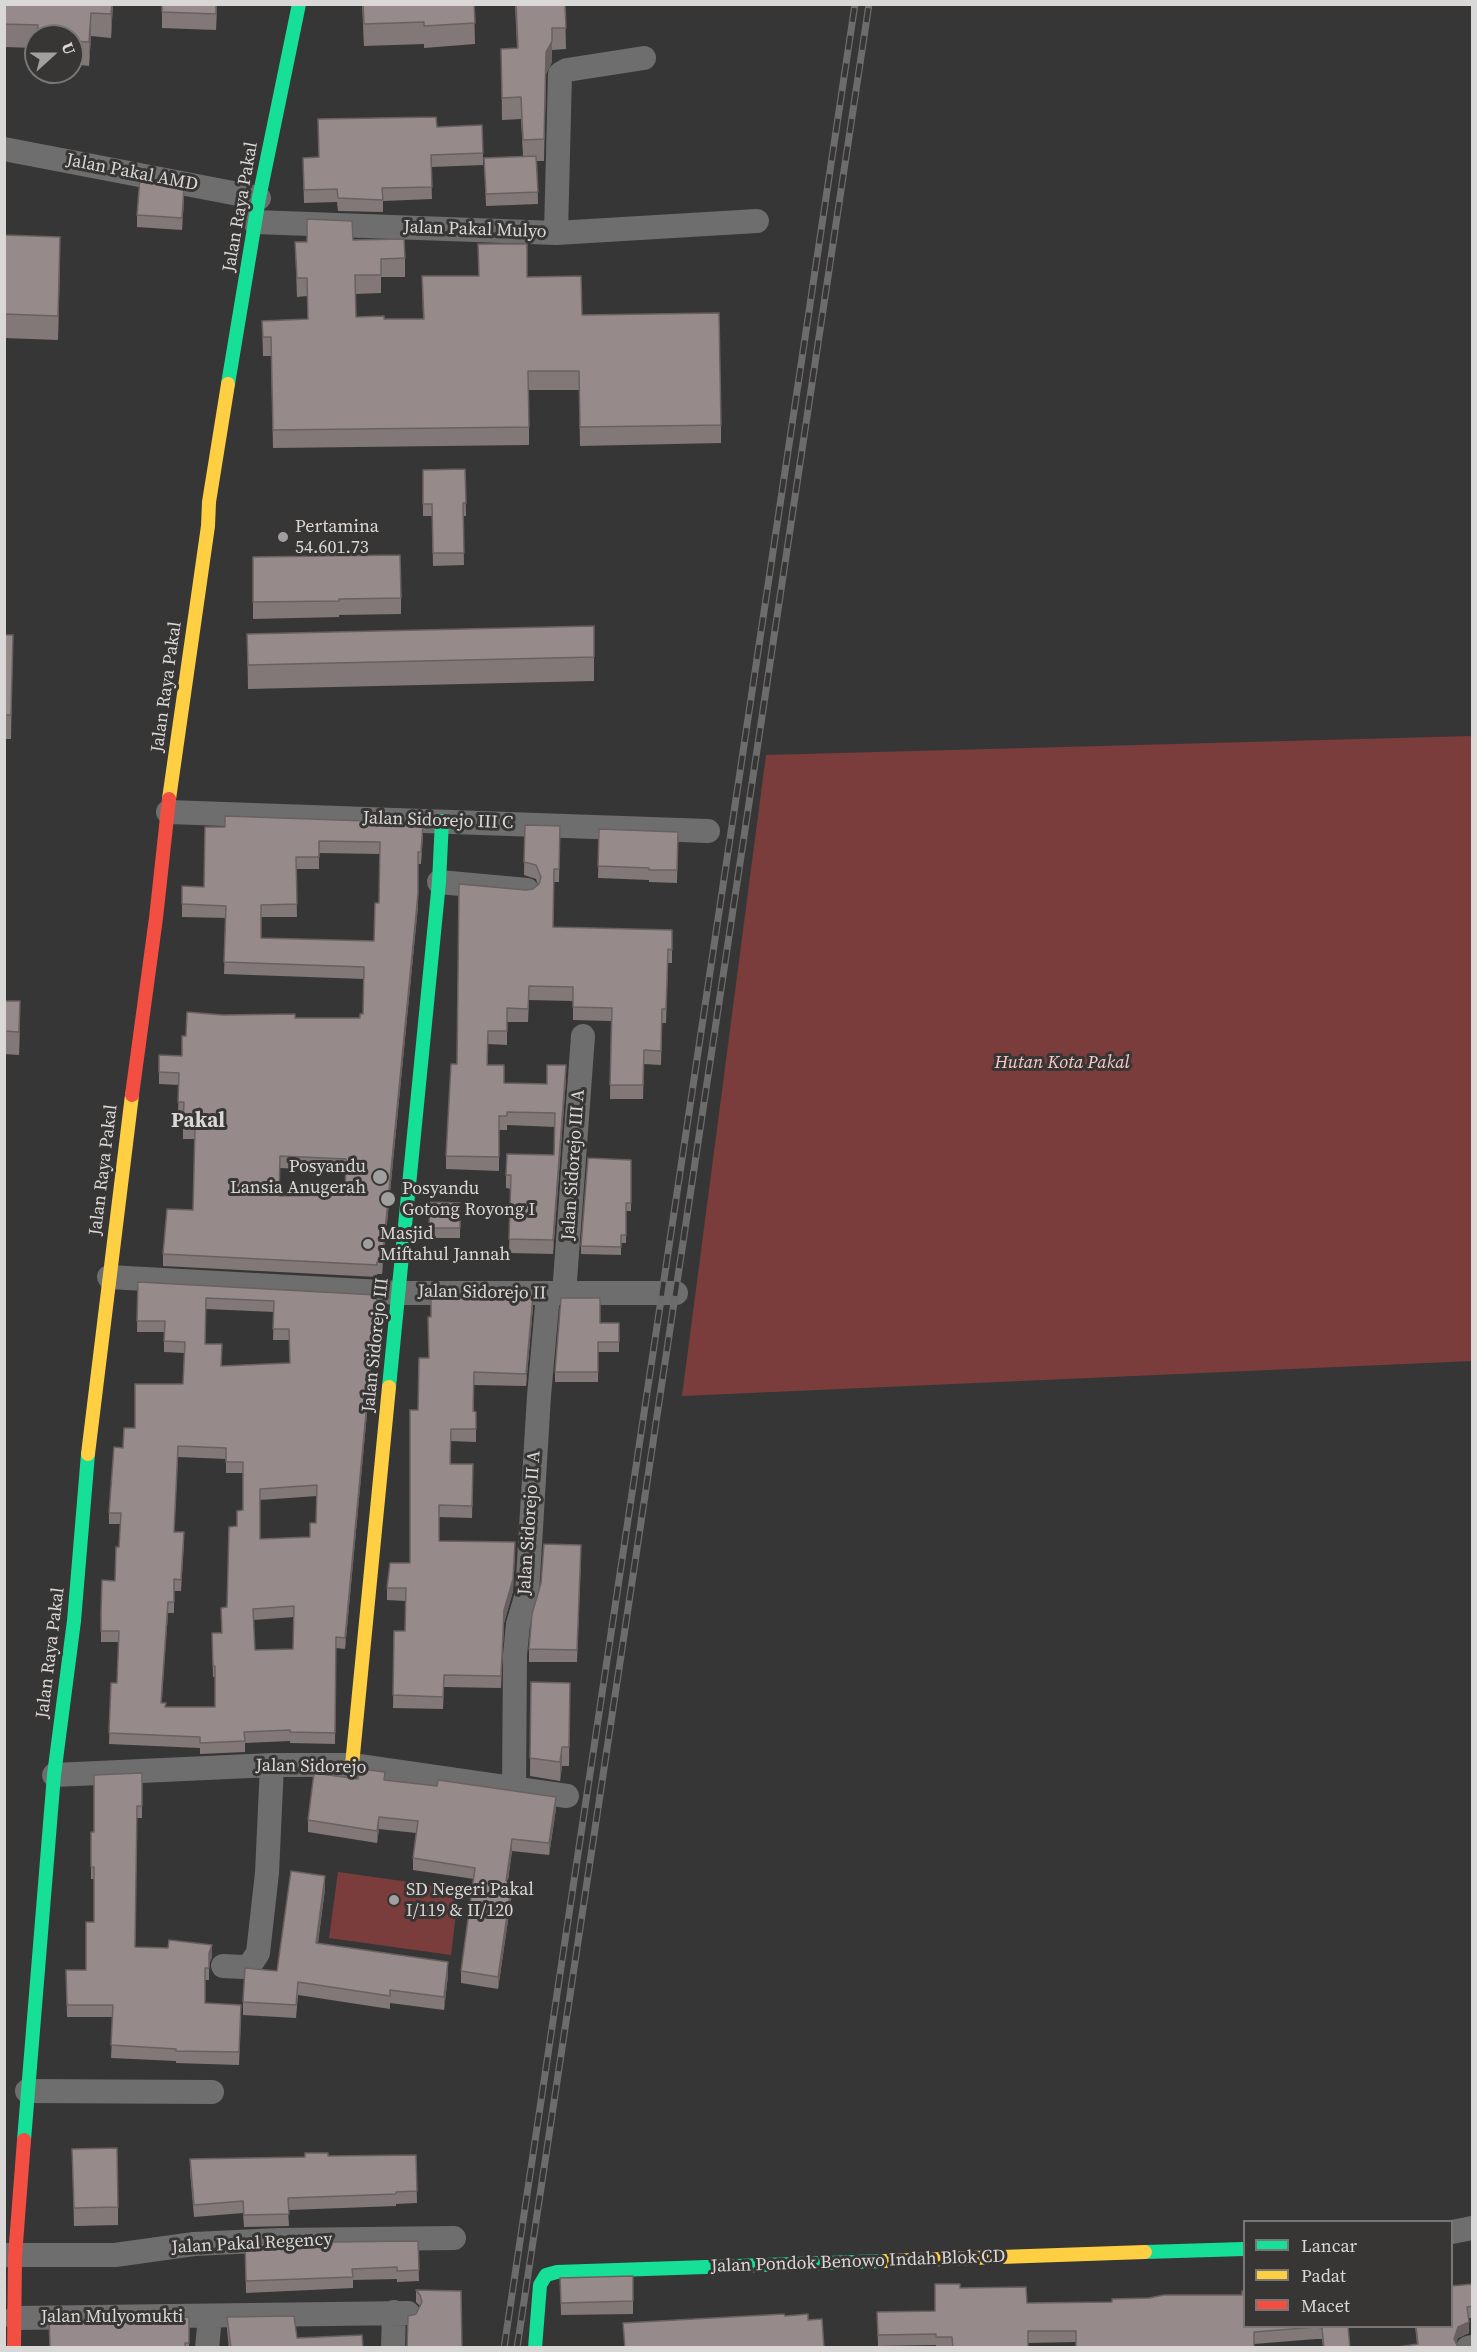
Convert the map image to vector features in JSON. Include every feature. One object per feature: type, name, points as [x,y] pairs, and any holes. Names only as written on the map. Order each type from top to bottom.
[{"type":"main road","name":"Jalan Raya Pakal","points":[[14,2348],[15,2318],[10,2255],[15,2123],[27,2091],[54,1775],[74,1621],[90,1430],[168,812],[203,563],[209,502],[259,198],[299,4]]},
{"type":"main road","name":"Jalan Sidorejo III","points":[[352,1765],[440,882],[442,821]]},
{"type":"main road","name":"Jalan Pondok Benowo Indah Blok CD","points":[[536,2348],[540,2285],[546,2275],[557,2272],[1243,2249]]},
{"type":"street","name":"Jalan Pakal Mulyo","points":[[255,222],[556,233],[560,74],[567,70],[644,58]]},
{"type":"street","name":"Jalan Pakal AMD","points":[[4,149],[259,198]]},
{"type":"street","points":[[556,233],[757,221]]},
{"type":"street","name":"Jalan Sidorejo III C","points":[[168,812],[708,831]]},
{"type":"street","points":[[440,882],[527,890]]},
{"type":"street","name":"Jalan Sidorejo III A","points":[[556,1294],[583,1035]]},
{"type":"street","name":"Jalan Sidorejo II","points":[[109,1277],[400,1293],[676,1293]]},
{"type":"street","name":"Jalan Sidorejo II A","points":[[514,1788],[515,1655],[518,1624],[527,1594],[538,1396],[556,1294]]},
{"type":"street","points":[[223,1966],[250,1965],[258,1953],[267,1873],[272,1765]]},
{"type":"street","name":"Jalan Sidorejo","points":[[54,1775],[272,1765],[352,1765],[567,1796]]},
{"type":"street","points":[[27,2091],[212,2092]]},
{"type":"street","points":[[1453,2232],[1473,2228]]},
{"type":"street","name":"Jalan Pakal Regency","points":[[10,2255],[115,2255],[166,2247],[215,2243],[454,2238]]},
{"type":"street","name":"Jalan Mulyomukti","points":[[15,2318],[401,2313],[393,2348]]},
{"type":"street","name":"Jalan Mulyomukti","points":[[207,2348],[210,2317]]},
{"type":"street","points":[[1468,2348],[1473,2347]]},
{"type":"green space","name":"Hutan Kota Pakal","points":[[1472,736],[1472,1361],[682,1396],[766,755]]},
{"type":"green space","points":[[338,1872],[459,1889],[451,1955],[329,1938]]},
{"type":"building","points":[[4,4],[112,4],[111,14],[91,13],[89,42],[84,42],[84,24],[4,24]]},
{"type":"building","points":[[162,4],[216,4],[216,14],[162,12]]},
{"type":"building","points":[[363,4],[474,4],[475,23],[424,26],[424,22],[364,24]]},
{"type":"building","points":[[516,4],[565,4],[566,28],[552,28],[552,41],[546,52],[544,139],[523,140],[521,97],[502,98],[501,49],[518,48]]},
{"type":"building","points":[[436,117],[437,127],[482,125],[483,153],[431,155],[432,187],[382,188],[383,200],[338,198],[337,189],[304,190],[303,158],[319,157],[318,119]]},
{"type":"building","points":[[536,156],[538,192],[486,194],[484,158]]},
{"type":"building","points":[[140,178],[184,186],[182,218],[137,215]]},
{"type":"building","points":[[307,219],[352,221],[353,240],[404,239],[405,258],[381,259],[381,275],[355,275],[356,317],[384,316],[384,319],[424,319],[422,276],[479,276],[478,244],[527,244],[527,277],[581,276],[582,315],[719,313],[721,425],[580,427],[579,371],[528,371],[529,427],[273,430],[271,337],[263,337],[262,321],[308,319],[307,278],[297,278],[295,242],[307,242]]},
{"type":"building","points":[[4,235],[60,237],[58,316],[4,314]]},
{"type":"building","points":[[465,469],[464,553],[433,553],[432,504],[423,504],[423,470]]},
{"type":"building","points":[[400,555],[401,598],[253,602],[253,557]]},
{"type":"building","points":[[594,626],[594,657],[248,665],[247,634]]},
{"type":"building","points":[[4,635],[13,635],[11,715],[4,715]]},
{"type":"building","points":[[225,816],[423,823],[421,852],[418,852],[418,894],[382,1262],[377,1262],[377,1265],[163,1254],[167,1209],[193,1210],[195,1127],[183,1126],[184,1102],[178,1102],[179,1073],[159,1072],[159,1055],[182,1056],[182,1036],[186,1036],[187,1012],[223,1015],[295,1014],[295,1018],[360,1018],[360,1014],[363,1014],[364,967],[224,962],[226,906],[182,904],[182,886],[204,887],[205,827],[225,827]],"holes":[[[319,841],[380,842],[379,903],[375,903],[374,941],[261,938],[261,905],[297,904],[296,857],[319,857]],[[280,1156],[346,1159],[345,1195],[279,1196]]]},
{"type":"building","points":[[525,825],[560,826],[559,869],[554,869],[553,927],[672,930],[672,950],[668,949],[666,1009],[662,1009],[661,1051],[644,1050],[643,1085],[610,1085],[612,1008],[573,1007],[573,987],[529,986],[528,1009],[507,1008],[507,1031],[488,1031],[487,1065],[504,1065],[504,1083],[547,1084],[547,1065],[566,1065],[553,1240],[509,1239],[511,1175],[506,1175],[507,1154],[554,1155],[555,1113],[507,1112],[507,1116],[499,1116],[499,1157],[446,1156],[451,1064],[457,1064],[459,884],[526,890],[533,889],[539,884],[541,877],[536,865],[524,862]]},
{"type":"building","points":[[599,829],[678,832],[677,870],[598,866]]},
{"type":"building","points":[[4,1001],[20,1001],[19,1032],[4,1031]]},
{"type":"building","points":[[588,1158],[631,1160],[631,1203],[626,1203],[626,1235],[621,1235],[621,1247],[581,1246]]},
{"type":"building","points":[[430,1202],[460,1203],[460,1228],[429,1228]]},
{"type":"building","points":[[138,1282],[377,1295],[345,1638],[336,1637],[335,1733],[290,1732],[290,1730],[244,1732],[245,1741],[200,1743],[200,1737],[109,1733],[111,1683],[117,1683],[119,1631],[101,1631],[101,1611],[102,1580],[115,1581],[116,1547],[119,1547],[121,1513],[109,1513],[114,1447],[123,1448],[124,1428],[135,1428],[135,1384],[183,1384],[185,1342],[164,1341],[165,1321],[137,1321]],"holes":[[[206,1298],[274,1301],[273,1329],[289,1329],[290,1363],[221,1366],[222,1344],[205,1344]],[[178,1446],[226,1448],[226,1462],[243,1462],[243,1510],[237,1511],[237,1526],[229,1527],[227,1607],[221,1608],[222,1633],[212,1633],[215,1707],[165,1707],[166,1703],[161,1703],[168,1602],[174,1602],[174,1579],[181,1580],[184,1532],[174,1532]],[[317,1485],[316,1523],[310,1523],[310,1537],[260,1539],[260,1489]],[[294,1606],[293,1649],[255,1650],[253,1609]]]},
{"type":"building","points":[[431,1295],[533,1295],[526,1374],[474,1372],[473,1411],[476,1412],[476,1429],[451,1429],[450,1464],[473,1464],[472,1506],[439,1505],[439,1541],[515,1542],[513,1579],[504,1610],[501,1676],[444,1675],[443,1697],[393,1695],[394,1631],[405,1631],[406,1588],[387,1588],[390,1563],[410,1563],[410,1410],[418,1410],[419,1358],[429,1358],[428,1317],[431,1317]]},
{"type":"building","points":[[561,1298],[600,1298],[600,1323],[619,1323],[619,1342],[598,1342],[598,1372],[555,1372]]},
{"type":"building","points":[[544,1544],[581,1545],[577,1650],[529,1649],[532,1614],[541,1583]]},
{"type":"building","points":[[531,1682],[570,1683],[569,1747],[562,1747],[560,1762],[530,1758]]},
{"type":"building","points":[[361,1769],[385,1772],[384,1780],[437,1786],[438,1780],[556,1797],[549,1843],[512,1839],[506,1881],[512,1881],[498,1977],[461,1971],[475,1868],[413,1858],[418,1821],[379,1817],[377,1831],[308,1820],[314,1773],[358,1779]]},
{"type":"building","points":[[142,1773],[142,1806],[137,1806],[135,1947],[168,1948],[169,1940],[212,1945],[209,1953],[209,1968],[205,1968],[205,2003],[241,2005],[239,2052],[176,2051],[176,2049],[111,2045],[113,2005],[67,2005],[66,1970],[86,1970],[86,1922],[94,1922],[94,1867],[91,1867],[91,1832],[94,1832],[94,1775]]},
{"type":"building","points":[[291,1871],[325,1876],[316,1943],[448,1962],[444,1997],[390,1990],[390,1996],[298,1982],[296,2005],[243,2002],[245,1968],[277,1971]]},
{"type":"building","points":[[117,2148],[118,2207],[74,2208],[72,2149]]},
{"type":"building","points":[[305,2153],[328,2153],[328,2156],[416,2155],[417,2191],[396,2192],[396,2194],[288,2198],[289,2214],[244,2215],[243,2201],[194,2205],[190,2159],[305,2157]]},
{"type":"building","points":[[418,2241],[419,2270],[397,2271],[397,2267],[352,2269],[353,2277],[246,2281],[245,2244],[290,2243],[290,2246],[332,2245],[331,2242]]},
{"type":"building","points":[[633,2276],[633,2301],[561,2303],[560,2278]]},
{"type":"building","points":[[935,2284],[960,2284],[960,2288],[1026,2287],[1027,2303],[1112,2302],[1112,2299],[1149,2298],[1164,2295],[1242,2295],[1243,2291],[1243,2328],[1304,2328],[1254,2332],[1254,2348],[1076,2348],[1076,2331],[1028,2331],[1028,2348],[953,2348],[952,2337],[936,2337],[936,2334],[878,2335],[877,2312],[935,2311]]},
{"type":"building","points":[[1473,2284],[1473,2306],[1467,2307],[1469,2322],[1458,2327],[1454,2339],[1461,2348],[1391,2348],[1418,2344],[1416,2328],[1453,2328],[1453,2286]]},
{"type":"building","points":[[416,2290],[461,2291],[462,2348],[407,2348],[408,2316],[416,2314],[422,2302]]},
{"type":"building","points":[[784,2314],[785,2316],[808,2314],[808,2320],[822,2319],[824,2348],[625,2348],[623,2323]]},
{"type":"building","points":[[294,2316],[297,2338],[362,2335],[363,2348],[231,2348],[227,2317]]},
{"type":"building","points":[[189,2317],[189,2343],[185,2343],[185,2348],[50,2348],[49,2319]]},
{"type":"building","points":[[1322,2328],[1348,2328],[1350,2348],[1324,2348]]},
{"type":"railway","points":[[504,2348],[855,4]]},
{"type":"railway","points":[[517,2348],[869,4]]},
{"type":"traffic: fast","points":[[228,384],[259,198],[299,4]]},
{"type":"traffic: fast","points":[[389,1387],[439,882],[442,821]]},
{"type":"traffic: fast","points":[[24,2140],[54,1775],[74,1621],[88,1454]]},
{"type":"traffic: fast","points":[[1145,2252],[1243,2249]]},
{"type":"traffic: fast","points":[[535,2348],[540,2285],[546,2275],[557,2272],[885,2261]]},
{"type":"traffic: slow","points":[[169,799],[208,526],[209,502],[228,384]]},
{"type":"traffic: slow","points":[[88,1454],[132,1095]]},
{"type":"traffic: slow","points":[[352,1765],[389,1387]]},
{"type":"traffic: slow","points":[[885,2261],[1145,2252]]},
{"type":"traffic: jam","points":[[132,1095],[156,918],[169,799]]},
{"type":"traffic: jam","points":[[14,2348],[15,2256],[24,2140]]},
{"type":"place","name":"Pertamina 54.601.73","points":[[283,537]]},
{"type":"place","name":"Posyandu Lansia Anugerah","points":[[380,1177]]},
{"type":"place","name":"Posyandu Gotong Royong I","points":[[388,1199]]},
{"type":"place","name":"Masjid Miftahul Jannah","points":[[368,1244]]},
{"type":"place","name":"SD Negeri Pakal I/119 & II/120","points":[[394,1900]]},
{"type":"district","name":"Pakal","points":[[198,1122]]}]
